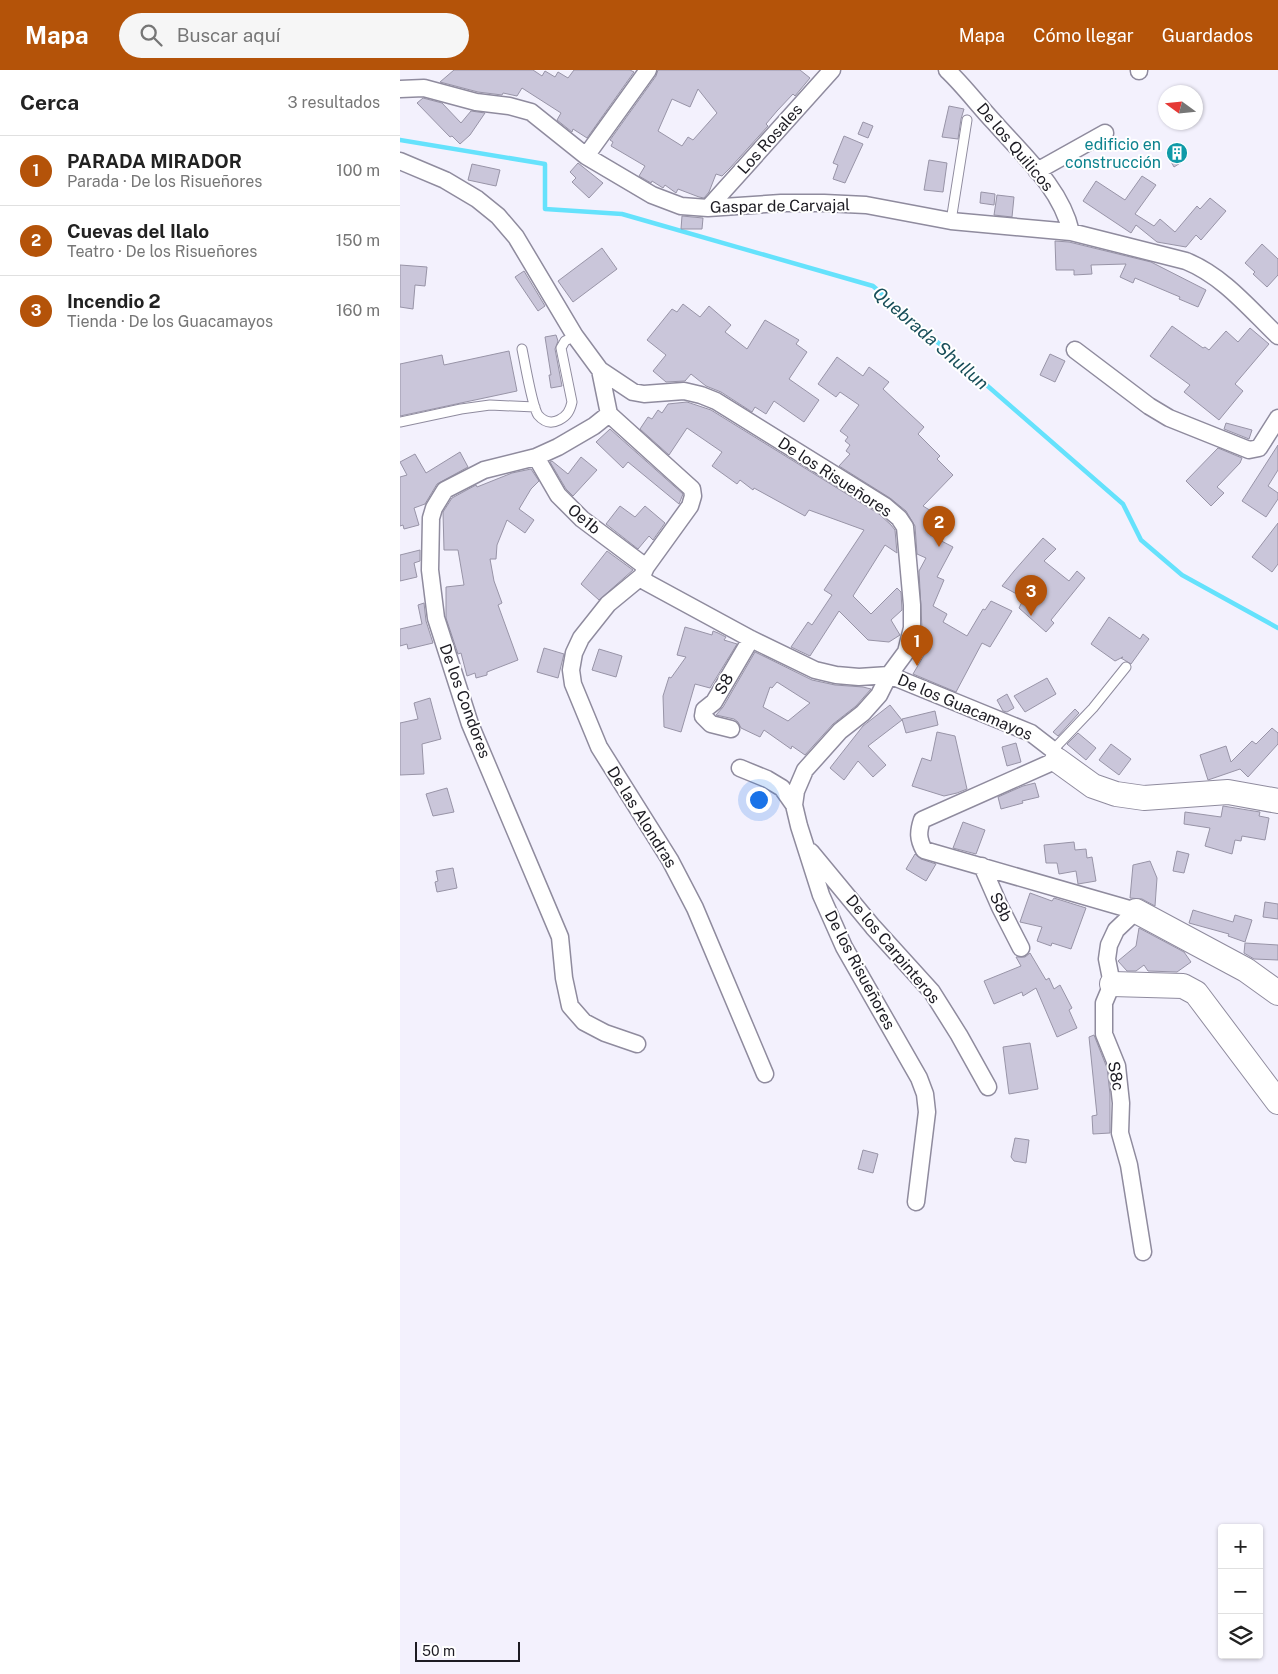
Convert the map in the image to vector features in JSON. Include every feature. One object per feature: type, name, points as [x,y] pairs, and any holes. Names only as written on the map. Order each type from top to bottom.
[{"type":"street","name":"Los Rosales","points":[[708,208],[832,70]]},
{"type":"street","points":[[586,156],[645,71]]},
{"type":"street","name":"De los Quilicos","points":[[955,72],[1037,171],[1062,206],[1068,218],[1071,232]]},
{"type":"street","name":"Gaspar de Carvajal","points":[[400,90],[424,88],[476,102],[509,106],[531,112],[586,156],[652,195],[681,206],[708,208],[781,203],[824,203],[866,206],[951,221],[1071,232],[1186,261],[1202,268],[1218,279],[1278,336]]},
{"type":"street","points":[[1037,171],[1105,133]]},
{"type":"street","name":"De los Risueñores","points":[[400,161],[445,180],[477,199],[498,216],[516,237],[575,336],[600,370],[633,392],[644,394],[684,391],[716,401],[885,506],[899,518],[905,527],[912,605],[912,628],[906,652],[889,675],[879,695],[863,713],[840,731],[806,770],[796,791],[794,805],[821,895],[844,947],[919,1078],[925,1094],[927,1112],[916,1202]]},
{"type":"street","points":[[1075,350],[1149,406],[1169,418],[1249,450],[1259,448],[1278,418]]},
{"type":"street","points":[[600,370],[609,414],[692,489],[693,496],[690,506],[644,572]]},
{"type":"street","name":"De los Condores","points":[[609,414],[594,426],[558,447],[536,457],[484,470],[446,490],[434,508],[431,518],[430,570],[436,618],[470,724],[560,938],[564,978],[570,1006],[584,1022],[605,1034],[637,1044]]},
{"type":"street","name":"Oe1b","points":[[536,457],[558,496],[644,572]]},
{"type":"street","name":"De los Guacamayos","points":[[644,572],[646,582],[750,639],[815,670],[836,675],[859,677],[889,675],[1030,733],[1055,755]]},
{"type":"street","name":"De las Alondras","points":[[644,572],[608,604],[581,638],[574,653],[571,670],[573,684],[599,747],[670,860],[695,908],[765,1074]]},
{"type":"street","name":"S8","points":[[731,729],[711,724],[703,716],[704,710],[714,702],[750,639]]},
{"type":"street","points":[[1278,801],[1228,792],[1144,798],[1116,794],[1093,786],[1055,755],[922,820],[918,831],[919,841],[924,850],[1136,912],[1246,970],[1278,993]]},
{"type":"street","points":[[740,768],[767,779],[782,788],[794,805]]},
{"type":"street","name":"De los Carpinteros","points":[[805,844],[872,927],[932,992],[988,1087]]},
{"type":"street","name":"S8b","points":[[982,866],[1021,948]]},
{"type":"street","name":"S8c","points":[[1136,912],[1116,930],[1109,945],[1107,958],[1112,984],[1104,1003],[1104,1034],[1117,1066],[1121,1103],[1120,1133],[1129,1165],[1143,1252]]},
{"type":"street","points":[[1112,984],[1183,986],[1196,993],[1278,1102]]},
{"type":"lane","points":[[951,221],[967,120]]},
{"type":"lane","points":[[522,350],[537,413],[545,421],[554,423],[564,418],[571,409],[572,402],[561,348],[565,341],[575,336]]},
{"type":"lane","points":[[400,422],[460,409],[490,405],[535,407]]},
{"type":"lane","points":[[1055,755],[1126,667]]},
{"type":"building","points":[[454,70],[533,70],[542,76],[545,71],[555,77],[558,72],[568,78],[574,70],[630,70],[634,72],[587,138],[573,129],[572,132],[557,120],[561,113],[522,88],[517,96],[503,93],[502,95],[478,92],[440,82]]},
{"type":"building","points":[[658,70],[800,70],[810,78],[795,96],[793,94],[777,111],[766,124],[768,126],[730,168],[722,176],[716,174],[709,192],[704,198],[678,189],[676,193],[665,185],[663,188],[652,181],[651,183],[639,176],[645,166],[611,146],[613,142],[610,140],[656,76]],"holes":[[[698,89],[717,113],[693,140],[688,137],[682,146],[658,131],[672,99],[690,107]]]},
{"type":"building","points":[[423,98],[442,103],[461,123],[471,111],[485,113],[470,135],[460,144],[452,136],[450,137],[417,103]]},
{"type":"building","points":[[949,106],[964,109],[958,139],[942,137]]},
{"type":"building","points":[[863,122],[873,126],[868,138],[858,134]]},
{"type":"building","points":[[844,136],[863,144],[845,183],[833,179],[838,165],[833,163]]},
{"type":"building","points":[[1179,149],[1185,160],[1174,167],[1168,156]]},
{"type":"building","points":[[929,160],[947,163],[943,192],[924,190]]},
{"type":"building","points":[[578,163],[603,183],[589,198],[572,182],[576,178],[570,172]]},
{"type":"building","points":[[472,164],[500,170],[496,186],[468,180]]},
{"type":"building","points":[[1142,176],[1156,185],[1135,214],[1154,226],[1160,219],[1175,232],[1197,206],[1200,209],[1210,198],[1226,211],[1201,240],[1196,235],[1186,247],[1157,242],[1136,225],[1131,233],[1083,201],[1096,181],[1125,200]]},
{"type":"building","points":[[981,192],[995,194],[994,205],[980,203]]},
{"type":"building","points":[[997,195],[1014,197],[1012,217],[994,215]]},
{"type":"building","points":[[682,216],[703,218],[702,229],[681,229]]},
{"type":"building","points":[[1055,241],[1069,242],[1151,262],[1206,290],[1198,307],[1179,299],[1180,297],[1135,278],[1133,283],[1120,277],[1126,264],[1091,265],[1092,274],[1074,275],[1074,270],[1056,270]]},
{"type":"building","points":[[1262,244],[1278,259],[1278,275],[1267,287],[1253,274],[1255,272],[1245,263]]},
{"type":"building","points":[[602,248],[617,269],[573,302],[558,281]]},
{"type":"building","points":[[400,265],[427,267],[425,286],[415,285],[413,309],[400,307]]},
{"type":"building","points":[[524,271],[545,306],[538,311],[515,277]]},
{"type":"building","points":[[683,304],[700,317],[709,306],[731,325],[725,332],[747,349],[765,320],[799,340],[796,344],[807,352],[789,379],[819,400],[804,422],[774,401],[766,414],[755,407],[752,412],[721,392],[706,386],[691,374],[685,381],[666,382],[653,371],[666,355],[647,340],[672,309],[677,312]]},
{"type":"building","points":[[1172,326],[1203,348],[1205,347],[1209,350],[1226,331],[1238,342],[1250,328],[1269,344],[1235,384],[1243,391],[1219,420],[1184,392],[1190,385],[1150,356]]},
{"type":"building","points":[[556,335],[558,341],[555,349],[562,386],[551,388],[549,375],[551,375],[545,337]]},
{"type":"building","points":[[509,351],[517,391],[400,416],[400,364],[442,355],[444,365]]},
{"type":"building","points":[[1050,354],[1065,361],[1055,382],[1040,375]]},
{"type":"building","points":[[837,357],[863,376],[869,367],[889,382],[883,389],[924,427],[918,434],[940,456],[937,459],[953,475],[923,506],[941,517],[930,535],[953,547],[937,577],[944,580],[933,606],[947,614],[943,622],[967,636],[983,609],[985,610],[991,601],[1012,611],[990,647],[982,643],[956,692],[913,674],[930,645],[918,644],[922,628],[919,571],[926,558],[917,554],[915,526],[906,511],[890,498],[839,466],[850,454],[846,451],[850,445],[845,441],[848,437],[840,431],[859,405],[840,392],[836,397],[818,384]]},
{"type":"building","points":[[687,402],[711,410],[879,514],[891,525],[895,530],[897,553],[885,545],[853,596],[871,614],[897,588],[901,592],[902,610],[891,620],[900,635],[889,642],[868,640],[839,611],[810,656],[791,647],[808,622],[812,625],[832,595],[824,590],[864,530],[809,510],[805,516],[754,488],[753,490],[740,480],[737,484],[712,466],[722,452],[687,428],[669,455],[640,429],[648,417],[652,419],[658,410],[662,413],[668,404]]},
{"type":"building","points":[[1226,423],[1252,430],[1249,439],[1224,429]]},
{"type":"building","points":[[610,429],[683,494],[679,504],[628,462],[623,468],[596,442]]},
{"type":"building","points":[[1278,445],[1278,470],[1268,486],[1278,493],[1278,499],[1266,517],[1242,501]]},
{"type":"building","points":[[1218,448],[1242,458],[1240,463],[1217,487],[1224,493],[1211,506],[1186,481]]},
{"type":"building","points":[[460,452],[468,467],[437,484],[425,504],[414,508],[419,525],[404,529],[403,525],[400,526],[400,477],[407,475],[400,462],[415,454],[426,473]]},
{"type":"building","points":[[581,457],[597,470],[573,496],[566,489],[550,462],[552,461],[568,474]]},
{"type":"building","points":[[531,469],[539,481],[531,489],[519,509],[534,520],[525,533],[507,520],[497,545],[496,559],[490,559],[494,581],[502,603],[498,605],[518,660],[487,672],[487,675],[476,678],[475,673],[467,676],[461,653],[458,654],[446,618],[446,587],[464,585],[458,550],[444,550],[443,512],[452,498],[476,485],[477,487],[512,473]]},
{"type":"building","points":[[620,506],[635,517],[645,506],[665,523],[653,540],[649,536],[638,549],[606,524]]},
{"type":"building","points":[[1278,523],[1278,564],[1272,572],[1252,557]]},
{"type":"building","points":[[1043,538],[1056,549],[1044,561],[1069,581],[1077,571],[1085,578],[1051,620],[1054,623],[1046,632],[1019,608],[1024,598],[1002,586]]},
{"type":"building","points":[[420,550],[420,561],[414,563],[417,577],[400,581],[400,555]]},
{"type":"building","points":[[607,551],[633,570],[599,600],[581,584]]},
{"type":"building","points":[[424,603],[426,621],[433,643],[408,649],[407,644],[400,646],[400,629],[422,624],[418,605]]},
{"type":"building","points":[[1109,617],[1140,639],[1143,634],[1149,639],[1131,664],[1121,658],[1115,661],[1091,644]]},
{"type":"building","points":[[685,627],[712,635],[713,631],[726,637],[724,640],[737,644],[710,688],[695,684],[681,732],[664,727],[663,696],[669,677],[671,678],[686,657],[677,655]]},
{"type":"building","points":[[544,648],[564,654],[558,678],[537,672]]},
{"type":"building","points":[[599,649],[622,656],[616,677],[592,670]]},
{"type":"building","points":[[755,652],[812,680],[871,689],[856,706],[833,724],[805,755],[792,746],[791,749],[764,730],[760,737],[741,728],[734,719],[716,715],[723,707]],"holes":[[[777,682],[810,703],[788,721],[763,707],[770,687],[772,688]]]},
{"type":"building","points":[[1047,678],[1056,694],[1025,712],[1014,696]]},
{"type":"building","points":[[1007,694],[1014,708],[1007,712],[1003,711],[997,700]]},
{"type":"building","points":[[430,698],[441,739],[422,744],[424,774],[400,775],[400,723],[418,719],[414,703]]},
{"type":"building","points":[[890,705],[902,720],[868,746],[886,765],[873,777],[858,761],[844,780],[830,768],[863,726]]},
{"type":"building","points":[[1075,709],[1079,713],[1058,736],[1053,732]]},
{"type":"building","points":[[935,711],[938,725],[906,733],[902,719]]},
{"type":"building","points":[[1272,728],[1278,733],[1278,744],[1248,777],[1240,769],[1208,780],[1200,755],[1226,746],[1231,762],[1252,741],[1256,744]]},
{"type":"building","points":[[937,732],[955,736],[967,789],[944,796],[912,786],[922,758],[931,761]]},
{"type":"building","points":[[1078,733],[1096,748],[1086,760],[1067,744]]},
{"type":"building","points":[[1016,743],[1021,762],[1007,766],[1002,747]]},
{"type":"building","points":[[1111,744],[1131,759],[1119,775],[1099,760]]},
{"type":"building","points":[[1035,783],[1039,797],[1001,809],[998,797]]},
{"type":"building","points":[[447,788],[454,812],[433,816],[426,794]]},
{"type":"building","points":[[1223,806],[1260,812],[1259,816],[1269,818],[1265,840],[1242,836],[1241,841],[1235,840],[1232,854],[1205,846],[1210,828],[1184,824],[1185,812],[1221,817]]},
{"type":"building","points":[[963,822],[985,830],[976,854],[953,848]]},
{"type":"building","points":[[1074,842],[1075,850],[1086,849],[1087,858],[1092,857],[1096,881],[1078,884],[1076,871],[1059,874],[1057,863],[1046,863],[1044,845]]},
{"type":"building","points":[[1177,851],[1189,854],[1184,873],[1173,871]]},
{"type":"building","points":[[915,854],[921,859],[936,864],[926,881],[906,869]]},
{"type":"building","points":[[1150,861],[1157,878],[1155,906],[1142,899],[1130,898],[1133,865]]},
{"type":"building","points":[[453,868],[457,888],[437,892],[435,882],[438,881],[436,871]]},
{"type":"building","points":[[1030,893],[1052,901],[1054,898],[1086,908],[1071,949],[1052,943],[1051,946],[1037,941],[1042,927],[1020,922]]},
{"type":"building","points":[[1265,902],[1278,904],[1278,919],[1263,917]]},
{"type":"building","points":[[1193,910],[1233,922],[1235,915],[1252,920],[1245,942],[1228,936],[1229,934],[1189,923]]},
{"type":"building","points":[[1139,928],[1184,952],[1191,962],[1177,972],[1148,971],[1144,965],[1136,971],[1127,971],[1118,961],[1136,946]]},
{"type":"building","points":[[1245,943],[1278,945],[1278,960],[1254,959],[1244,953]]},
{"type":"building","points":[[1030,953],[1046,980],[1049,978],[1054,989],[1060,985],[1072,1008],[1069,1010],[1077,1028],[1057,1037],[1036,988],[1023,996],[1022,992],[994,1004],[984,981],[1021,966],[1016,957],[1025,957]]},
{"type":"building","points":[[1094,1035],[1107,1068],[1110,1094],[1110,1133],[1093,1134],[1092,1116],[1097,1115],[1089,1037]]},
{"type":"building","points":[[1030,1043],[1038,1089],[1009,1094],[1003,1047]]},
{"type":"building","points":[[1015,1138],[1029,1140],[1026,1163],[1014,1161],[1011,1157]]},
{"type":"building","points":[[863,1150],[878,1154],[873,1173],[858,1169]]},
{"type":"waterway","name":"Quebrada Shullun","points":[[400,140],[545,164],[545,209],[622,214],[873,286],[1123,504],[1141,540],[1182,575],[1278,628]]},
{"type":"place","name":"edificio en construcción","points":[[1177,153]]},
{"type":"place","name":"Cuevas del Ilalo","points":[[939,547]]},
{"type":"place","name":"Incendio 2","points":[[1031,616]]},
{"type":"place","name":"PARADA MIRADOR","points":[[917,666]]}]
